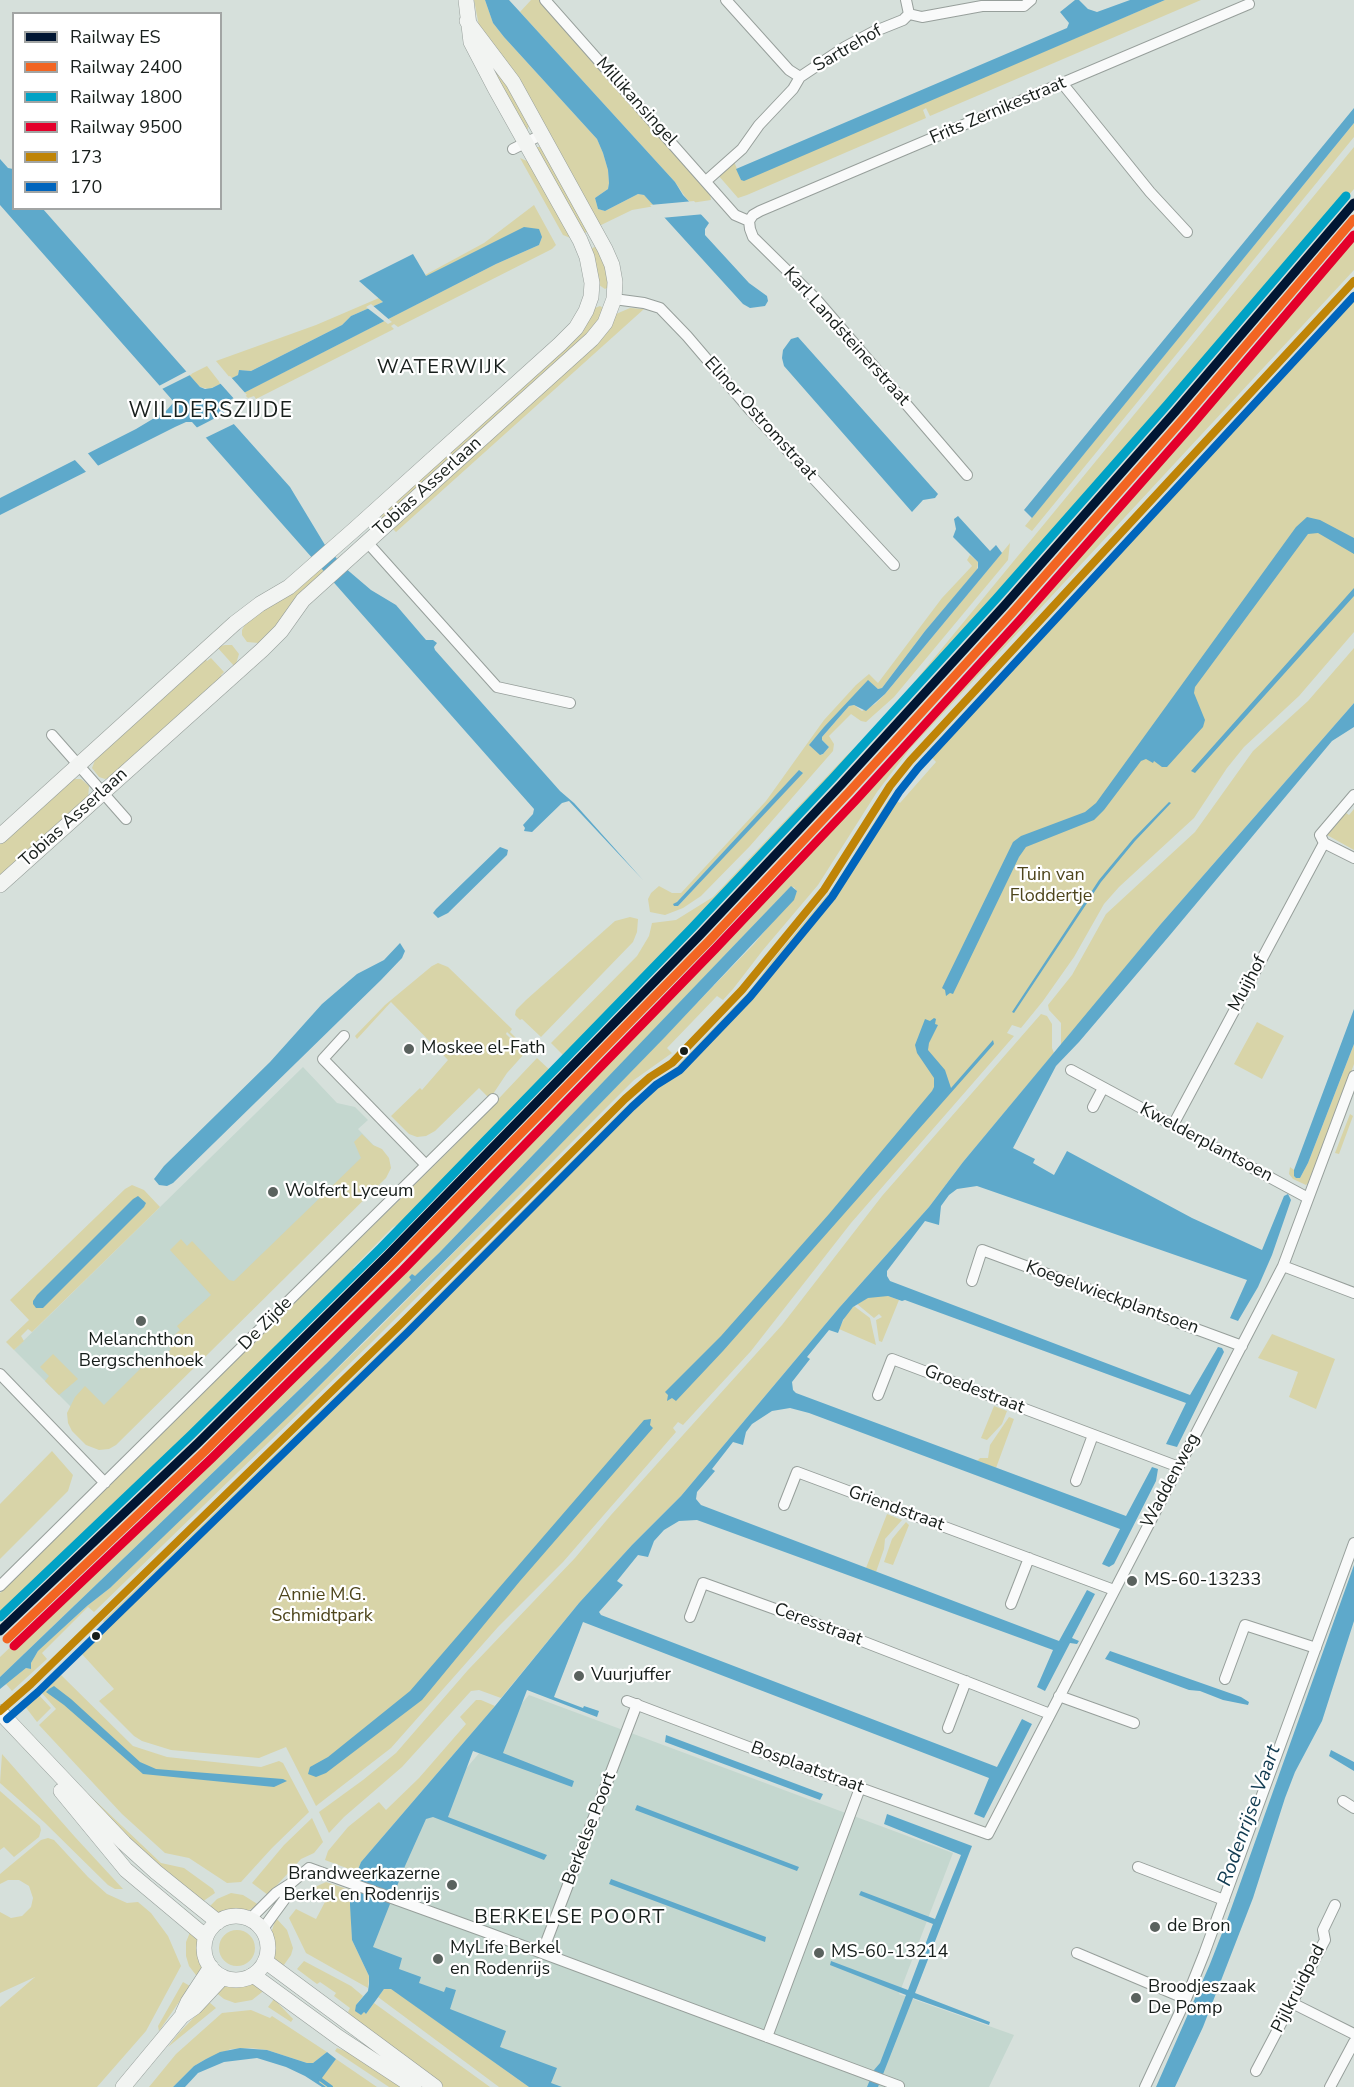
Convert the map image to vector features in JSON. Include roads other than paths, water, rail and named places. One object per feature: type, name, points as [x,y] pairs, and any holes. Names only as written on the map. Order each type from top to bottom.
[{"type":"street","name":"Tobias Asserlaan","points":[[0,836],[235,623],[260,604],[289,587],[338,545],[560,344],[576,328],[586,311],[591,297],[592,283],[587,257],[580,240],[471,42],[466,0]]},
{"type":"street","name":"Millikansingel","points":[[545,0],[726,204]]},
{"type":"street","points":[[726,0],[789,70],[800,77]]},
{"type":"street","points":[[906,0],[909,14]]},
{"type":"street","name":"Sartrehof","points":[[706,181],[742,149],[759,125],[793,89],[800,77],[845,47],[903,20],[909,14],[922,17],[982,6],[1024,6],[1030,0]]},
{"type":"street","name":"Frits Zernikestraat","points":[[749,221],[753,215],[1249,4]]},
{"type":"street","name":"Tobias Asserlaan","points":[[0,885],[268,644],[281,631],[303,600],[592,339],[605,323],[614,299],[615,282],[609,257],[513,82],[467,21]]},
{"type":"street","points":[[1062,83],[1150,192],[1187,232]]},
{"type":"street","points":[[513,149],[543,134]]},
{"type":"street","name":"Karl Landsteinerstraat","points":[[726,204],[735,216],[749,221],[753,237],[816,299],[967,476]]},
{"type":"street","name":"Elinor Ostromstraat","points":[[614,299],[644,303],[660,308],[687,336],[743,403],[894,565]]},
{"type":"street","points":[[367,542],[497,687],[570,703]]},
{"type":"street","points":[[52,735],[126,819]]},
{"type":"street","name":"Muijhof","points":[[1173,1125],[1324,843],[1321,839],[1322,831],[1354,795]]},
{"type":"street","points":[[1324,843],[1354,858]]},
{"type":"street","points":[[344,1036],[323,1059],[426,1165]]},
{"type":"street","name":"Kwelderplantsoen","points":[[1071,1070],[1308,1198]]},
{"type":"street","name":"Waddenweg","points":[[988,1834],[1283,1266],[1354,1076]]},
{"type":"street","points":[[1093,1107],[1103,1088]]},
{"type":"street","name":"De Zijde","points":[[0,1586],[493,1100]]},
{"type":"street","name":"Koegelwieckplantsoen","points":[[972,1281],[982,1250],[1242,1346]]},
{"type":"street","points":[[1283,1266],[1354,1293]]},
{"type":"street","name":"Groedestraat","points":[[878,1395],[892,1359],[1179,1467]]},
{"type":"street","points":[[0,1374],[105,1483]]},
{"type":"street","points":[[1076,1481],[1093,1435]]},
{"type":"street","name":"Griendstraat","points":[[784,1505],[797,1472],[1114,1590]]},
{"type":"street","points":[[1145,2087],[1186,1999],[1316,1648],[1350,1571],[1354,1543]]},
{"type":"street","points":[[1011,1604],[1029,1558]]},
{"type":"street","name":"Ceresstraat","points":[[690,1617],[703,1583],[836,1631],[1050,1714]]},
{"type":"street","points":[[1225,1679],[1245,1625],[1316,1648]]},
{"type":"street","points":[[948,1728],[966,1681]]},
{"type":"street","points":[[1059,1696],[1134,1723]]},
{"type":"street","name":"Bosplaatstraat","points":[[632,1702],[988,1834]]},
{"type":"street","name":"Berkelse Poort","points":[[542,1953],[632,1702]]},
{"type":"street","points":[[0,1712],[7,1727],[126,1870],[206,1937]]},
{"type":"street","points":[[7,1727],[139,1857],[218,1922]]},
{"type":"street","points":[[767,2037],[860,1788]]},
{"type":"street","points":[[1343,1801],[1354,1808]]},
{"type":"street","points":[[1138,1867],[1224,1900]]},
{"type":"street","points":[[250,1919],[276,1893],[309,1868],[899,2086]]},
{"type":"street","points":[[262,1930],[284,1900],[290,1884]]},
{"type":"street","name":"Pijlkruidpad","points":[[1256,2071],[1325,1940],[1323,1929],[1335,1905]]},
{"type":"street","points":[[234,1916],[250,1919],[262,1930],[268,1946],[265,1961],[253,1975],[239,1980],[224,1977],[211,1967],[205,1952],[206,1937],[218,1922],[234,1916]]},
{"type":"street","points":[[1077,1953],[1186,1999]]},
{"type":"street","points":[[265,1961],[435,2087]]},
{"type":"street","points":[[182,2016],[188,2002],[211,1967]]},
{"type":"street","points":[[253,1975],[338,2037],[414,2087]]},
{"type":"street","points":[[123,2087],[182,2016],[195,2007],[224,1977]]},
{"type":"street","points":[[1292,2002],[1354,2034]]},
{"type":"street","points":[[1330,2087],[1354,2042]]},
{"type":"water","points":[[485,0],[509,0],[520,12],[675,182],[683,195],[709,223],[705,229],[705,235],[749,283],[767,296],[768,301],[765,306],[750,308],[743,304],[644,195],[638,194],[605,211],[598,209],[595,198],[608,189],[609,183],[608,170],[597,139],[504,37],[493,23]]},
{"type":"water","points":[[1075,0],[1079,0],[1088,9],[1097,12],[1130,0],[1165,0],[744,181],[741,180],[736,169],[1067,28],[1069,23],[1060,12]]},
{"type":"water","points":[[1354,108],[1354,123],[1032,518],[1024,510]]},
{"type":"water","points":[[0,159],[8,168],[12,169],[12,210],[44,210],[200,387],[205,389],[212,388],[238,375],[239,370],[251,371],[342,325],[351,316],[383,302],[359,281],[413,254],[426,276],[524,227],[539,229],[542,237],[539,245],[496,264],[228,401],[224,413],[290,487],[325,545],[344,567],[371,590],[396,605],[426,640],[433,640],[437,643],[435,650],[560,791],[574,803],[643,880],[569,801],[562,803],[532,832],[524,831],[523,825],[533,814],[534,809],[192,422],[175,427],[0,515],[0,498],[136,429],[166,411],[174,402],[0,205]]},
{"type":"water","points":[[798,337],[938,494],[935,498],[923,500],[912,512],[784,366],[783,350],[791,339]]},
{"type":"water","points":[[958,516],[990,551],[996,545],[1002,553],[885,694],[866,711],[854,705],[849,706],[822,737],[829,747],[820,755],[809,745],[824,727],[868,680],[878,689],[882,688],[925,631],[978,568],[978,562],[953,537],[956,529],[954,519]]},
{"type":"water","points":[[1307,517],[1320,520],[1354,538],[1354,554],[1318,533],[1308,534],[1195,687],[1194,693],[1205,720],[1203,727],[1167,767],[1146,759],[1141,761],[1094,820],[1026,847],[1019,857],[953,994],[946,996],[942,988],[1013,842],[1021,836],[1085,812],[1096,803],[1296,527]]},
{"type":"water","points":[[1354,588],[1354,596],[1195,773],[1191,771]]},
{"type":"water","points":[[1354,703],[1354,727],[1332,741],[1170,935],[1056,1066],[1013,1148],[1035,1159],[1033,1163],[1054,1175],[1067,1151],[1192,1218],[1262,1250],[1284,1196],[1288,1194],[1291,1200],[1272,1255],[1258,1287],[1238,1321],[1230,1318],[1247,1280],[977,1186],[957,1189],[949,1195],[941,1206],[939,1225],[925,1221],[887,1271],[890,1281],[1190,1395],[1218,1347],[1222,1348],[1224,1352],[1177,1447],[1166,1444],[1186,1403],[905,1300],[888,1296],[868,1298],[853,1307],[843,1320],[838,1333],[829,1330],[807,1357],[810,1359],[792,1382],[796,1393],[1126,1516],[1152,1467],[1158,1469],[1156,1481],[1114,1564],[1109,1567],[1102,1564],[1120,1529],[809,1413],[790,1408],[772,1411],[752,1424],[746,1432],[743,1445],[733,1442],[712,1469],[715,1471],[697,1492],[696,1499],[701,1505],[1059,1641],[1087,1590],[1095,1594],[1072,1638],[1079,1641],[1077,1644],[1070,1643],[1045,1691],[1037,1687],[1053,1650],[697,1520],[679,1521],[664,1530],[654,1541],[648,1557],[638,1555],[617,1581],[623,1585],[599,1612],[601,1615],[997,1767],[1022,1719],[1032,1724],[984,1818],[974,1814],[989,1778],[583,1622],[554,1697],[583,1708],[584,1706],[599,1711],[597,1717],[527,1690],[503,1753],[574,1781],[572,1787],[473,1751],[448,1817],[547,1855],[544,1860],[433,1817],[426,1819],[373,1947],[402,1958],[399,1969],[421,1977],[419,1983],[444,1992],[446,1987],[456,1990],[450,2009],[506,2031],[500,2047],[557,2068],[551,2083],[562,2087],[529,2087],[391,1989],[384,1989],[366,2014],[364,2012],[361,2015],[355,2011],[356,2005],[368,1991],[369,1984],[369,1976],[352,1940],[350,1890],[361,1862],[495,1706],[579,1603],[681,1496],[839,1308],[929,1207],[963,1162],[1160,925]]},
{"type":"water","points":[[799,770],[803,773],[678,906],[674,906],[673,904]]},
{"type":"water","points":[[1169,802],[1171,803],[1101,882],[1014,1013],[1012,1012],[1099,880],[1133,839]]},
{"type":"water","points":[[500,847],[508,850],[507,855],[448,913],[438,918],[433,913],[436,909]]},
{"type":"water","points":[[791,886],[797,891],[794,900],[521,1185],[290,1415],[110,1588],[38,1651],[31,1663],[31,1669],[26,1668],[0,1689],[0,1677],[326,1364],[411,1280],[409,1277],[412,1274],[415,1276],[439,1253]]},
{"type":"water","points":[[400,943],[405,951],[402,958],[381,980],[173,1183],[167,1186],[159,1185],[154,1179],[164,1166],[270,1062],[322,1004],[357,974],[384,960]]},
{"type":"water","points":[[1354,1009],[1354,1044],[1308,1163],[1300,1178],[1296,1178],[1294,1170]]},
{"type":"water","points":[[925,1019],[930,1021],[936,1019],[935,1024],[938,1025],[928,1050],[945,1070],[951,1088],[993,1040],[994,1044],[723,1351],[676,1401],[672,1398],[667,1401],[668,1395],[665,1392],[721,1336],[829,1214],[932,1091],[934,1078],[917,1053],[915,1045]]},
{"type":"water","points":[[138,1196],[146,1203],[144,1207],[43,1308],[36,1308],[33,1301],[37,1295]]},
{"type":"water","points":[[651,1419],[650,1425],[653,1428],[520,1581],[422,1700],[326,1773],[316,1777],[308,1774],[310,1767],[328,1757],[410,1691],[644,1420]]},
{"type":"water","points":[[1354,1565],[1354,1621],[1322,1721],[1295,1772],[1253,1898],[1203,2027],[1175,2087],[1156,2087],[1226,1923]]},
{"type":"water","points":[[1110,1651],[1241,1697],[1249,1702],[1248,1705],[1189,1690],[1105,1659]]},
{"type":"water","points":[[54,1686],[140,1762],[156,1769],[287,1781],[274,1787],[143,1774],[46,1692]]},
{"type":"water","points":[[666,1735],[823,1794],[820,1800],[665,1742]]},
{"type":"water","points":[[1331,1750],[1354,1762],[1354,1771],[1329,1756]]},
{"type":"water","points":[[637,1805],[799,1867],[797,1871],[635,1810]]},
{"type":"water","points":[[887,1814],[972,1846],[915,1993],[990,2022],[989,2025],[913,1998],[878,2087],[867,2087],[874,2070],[880,2063],[906,1995],[830,1965],[831,1961],[908,1990],[933,1924],[859,1895],[861,1891],[935,1919],[961,1855],[884,1824]]},
{"type":"water","points":[[611,1879],[766,1937],[765,1942],[609,1884]]},
{"type":"water","points":[[240,2048],[267,2050],[307,2063],[313,2063],[327,2052],[336,2059],[319,2082],[326,2087],[286,2067],[257,2058],[224,2062],[198,2073],[185,2087],[173,2087],[194,2066],[206,2059],[220,2052]]},
{"type":"waterway","points":[[320,2079],[331,2087]]},
{"type":"rail line","name":"1800","points":[[0,1617],[191,1435],[381,1248],[692,928],[996,599],[1167,405],[1346,196]]},
{"type":"rail line","name":"ES","points":[[0,1631],[198,1443],[388,1255],[700,935],[1004,606],[1175,412],[1354,203]]},
{"type":"rail line","name":"2400","points":[[7,1639],[205,1451],[395,1262],[708,942],[1012,613],[1183,419],[1354,219]]},
{"type":"rail line","name":"9500","points":[[14,1646],[212,1458],[403,1270],[715,949],[856,800],[1020,620],[1191,426],[1354,235]]},
{"type":"place","name":"Moskee el-Fath","points":[[409,1049]]},
{"type":"place","name":"Wolfert Lyceum","points":[[273,1192]]},
{"type":"place","name":"Melanchthon Bergschenhoek","points":[[141,1321]]},
{"type":"place","name":"MS-60-13233","points":[[1132,1581]]},
{"type":"place","name":"Vuurjuffer","points":[[579,1676]]},
{"type":"place","name":"Brandweerkazerne Berkel en Rodenrijs","points":[[452,1885]]},
{"type":"place","name":"de Bron","points":[[1155,1927]]},
{"type":"place","name":"MS-60-13214","points":[[819,1953]]},
{"type":"place","name":"MyLife Berkel en Rodenrijs","points":[[438,1959]]},
{"type":"place","name":"Broodjeszaak De Pomp","points":[[1136,1998]]},
{"type":"district","name":"WATERWIJK","points":[[442,368]]},
{"type":"district","name":"WILDERSZIJDE","points":[[211,412]]},
{"type":"district","name":"BERKELSE POORT","points":[[570,1918]]},
{"type":"park label","name":"Tuin van Floddertje","points":[[1051,886]]},
{"type":"park label","name":"Annie M.G. Schmidtpark","points":[[322,1606]]},
{"type":"water label","name":"Rodenrijse Vaart","points":[[1250,1816]]}]
